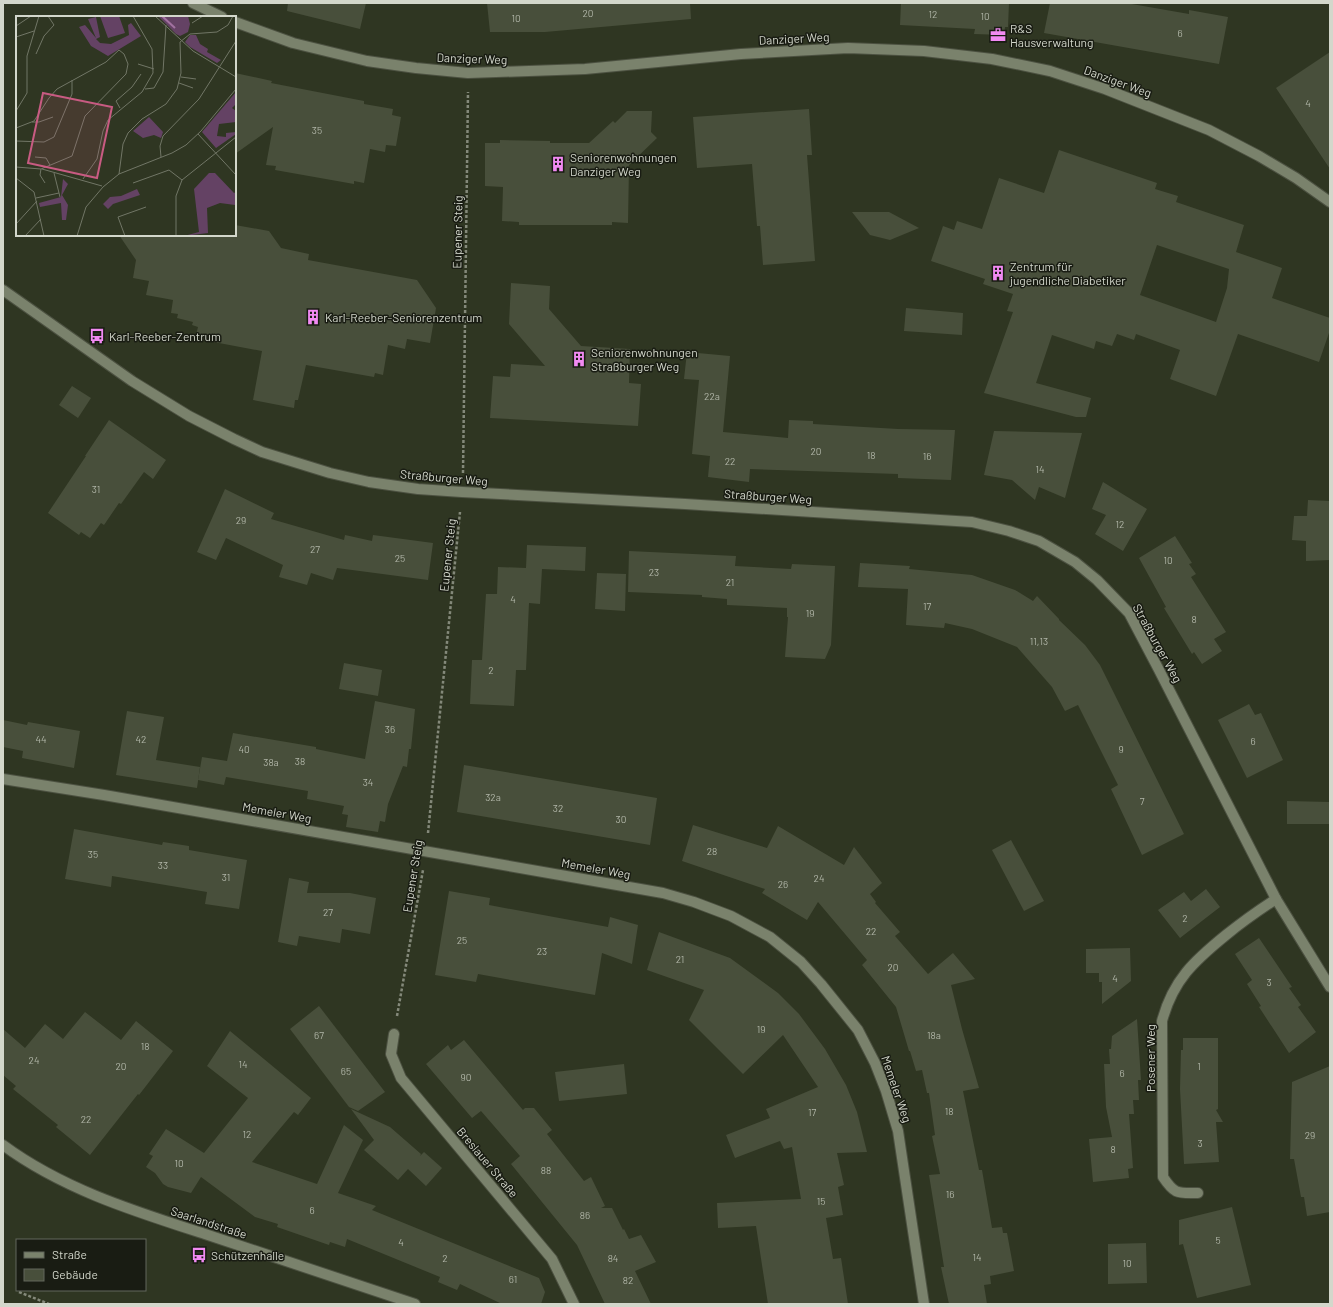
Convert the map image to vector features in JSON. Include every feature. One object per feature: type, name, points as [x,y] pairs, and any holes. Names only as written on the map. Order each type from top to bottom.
[{"type":"street","points":[[193,3],[220,16]]},
{"type":"street","name":"Danziger Weg","points":[[236,22],[293,43],[367,61],[468,73],[577,70],[741,54],[848,48],[924,51],[992,59],[1050,71],[1100,87],[1209,130],[1265,160],[1306,185],[1330,202]]},
{"type":"street","name":"Straßburger Weg","points":[[3,290],[132,381],[189,416],[262,452],[330,473],[369,482],[418,489],[972,522],[1009,531],[1040,541],[1075,562],[1097,580],[1129,614],[1276,899],[1330,987]]},
{"type":"street","name":"Memeler Weg","points":[[3,779],[104,795],[663,893],[694,902],[731,916],[770,937],[801,962],[821,984],[858,1030],[875,1063],[886,1091],[898,1131],[924,1304]]},
{"type":"street","name":"Posener Weg","points":[[1198,1193],[1178,1192],[1173,1190],[1163,1177],[1162,1021],[1166,1006],[1178,983],[1201,955],[1251,916],[1276,899]]},
{"type":"street","name":"Breslauer Straße","points":[[394,1034],[391,1054],[401,1078],[552,1259],[574,1304]]},
{"type":"street","name":"Saarlandstraße","points":[[3,1145],[19,1157],[66,1183],[123,1207],[415,1304]]},
{"type":"path","name":"Eupener Steig","points":[[394,1034],[426,852],[462,492],[468,73]]},
{"type":"path","points":[[19,1292],[49,1304]]},
{"type":"building","points":[[288,3],[366,3],[360,29],[287,11]]},
{"type":"building","points":[[487,3],[690,3],[691,19],[545,32],[490,32]]},
{"type":"building","points":[[901,3],[1009,3],[1008,27],[1005,27],[1004,35],[974,34],[975,29],[900,25]]},
{"type":"building","points":[[1050,3],[1126,3],[1189,14],[1189,10],[1228,17],[1219,64],[1044,33]]},
{"type":"building","points":[[1330,52],[1330,169],[1276,88]]},
{"type":"building","points":[[236,73],[272,81],[271,83],[364,101],[364,104],[393,109],[392,115],[401,117],[396,146],[386,145],[385,152],[370,149],[364,183],[354,181],[354,184],[275,170],[276,166],[266,165],[273,127],[236,153]]},
{"type":"building","points":[[809,109],[812,155],[807,155],[815,261],[763,265],[760,226],[757,226],[752,164],[697,168],[693,117]]},
{"type":"building","name":"Seniorenwohnungen Danziger Weg","points":[[627,111],[652,111],[651,132],[657,138],[629,165],[628,223],[612,222],[612,225],[519,225],[519,222],[502,221],[503,187],[485,186],[485,143],[500,143],[500,140],[550,141],[550,143],[589,143],[613,121],[615,123]]},
{"type":"building","name":"Zentrum für jugendliche Diabetiker","points":[[1059,150],[1157,183],[1155,189],[1178,196],[1176,202],[1244,225],[1236,252],[1282,268],[1272,298],[1330,318],[1330,330],[1319,362],[1238,334],[1216,396],[1170,379],[1180,350],[1136,334],[1134,340],[1117,334],[1112,346],[1096,341],[1094,349],[1052,335],[1036,383],[1091,398],[1086,417],[1076,417],[984,393],[1013,312],[1007,311],[1013,294],[983,284],[985,279],[931,261],[943,226],[954,230],[957,221],[982,229],[999,178],[1044,193]],"holes":[[[1157,245],[1229,269],[1227,288],[1216,322],[1140,295]]]},
{"type":"building","points":[[852,212],[889,212],[919,228],[890,240],[870,235]]},
{"type":"building","name":"Karl-Reeber-Seniorenzentrum","points":[[236,225],[269,231],[281,248],[309,254],[308,260],[417,280],[436,308],[430,343],[407,339],[405,349],[388,345],[383,375],[375,373],[374,377],[306,365],[298,400],[295,400],[294,408],[253,400],[262,351],[203,340],[204,336],[196,335],[198,327],[192,325],[193,322],[177,318],[178,314],[171,313],[173,300],[146,295],[149,281],[133,278],[136,260],[120,236],[236,236]]},
{"type":"building","name":"Seniorenwohnungen Straßburger Weg","points":[[511,283],[550,286],[549,309],[581,346],[630,349],[629,383],[641,384],[638,426],[490,418],[493,376],[510,377],[511,364],[545,366],[509,324]]},
{"type":"building","points":[[906,308],[963,313],[962,335],[904,331]]},
{"type":"building","points":[[687,352],[730,356],[723,432],[788,438],[789,420],[813,421],[813,424],[898,429],[955,430],[951,480],[898,478],[898,474],[750,469],[749,482],[708,477],[710,456],[692,454],[699,380],[684,379]]},
{"type":"building","points":[[72,386],[91,398],[78,418],[59,405]]},
{"type":"building","points":[[109,420],[166,460],[153,479],[144,472],[121,504],[119,503],[104,525],[101,523],[90,538],[81,532],[79,535],[48,513]]},
{"type":"building","points":[[994,431],[1082,433],[1065,498],[1039,487],[1035,500],[1012,480],[984,475]]},
{"type":"building","points":[[1103,482],[1147,509],[1123,551],[1095,534],[1106,515],[1092,509]]},
{"type":"building","points":[[225,489],[274,513],[271,519],[344,540],[345,535],[372,541],[373,535],[433,543],[428,580],[337,568],[333,580],[311,573],[307,585],[279,577],[283,565],[226,538],[216,560],[197,552]]},
{"type":"building","points":[[1308,500],[1330,501],[1330,560],[1306,561],[1306,541],[1292,540],[1294,516],[1307,516]]},
{"type":"building","points":[[1175,536],[1192,563],[1189,564],[1196,574],[1191,577],[1226,632],[1214,639],[1222,651],[1202,664],[1194,652],[1192,654],[1164,608],[1166,607],[1139,558]]},
{"type":"building","points":[[527,545],[586,547],[585,571],[542,569],[540,604],[529,603],[526,670],[516,670],[514,706],[470,704],[472,660],[482,660],[486,594],[497,594],[498,567],[526,568]]},
{"type":"building","points":[[629,551],[736,556],[735,566],[791,569],[792,564],[835,566],[831,645],[825,659],[785,657],[788,617],[787,608],[727,605],[727,599],[702,597],[702,595],[628,592]]},
{"type":"building","points":[[860,563],[910,566],[909,569],[972,575],[1015,590],[1033,601],[1037,596],[1085,645],[1100,665],[1184,834],[1142,855],[1111,789],[1118,785],[1078,705],[1065,711],[1052,687],[1017,647],[972,629],[945,623],[944,628],[906,625],[908,589],[858,587]]},
{"type":"building","points":[[597,573],[626,574],[625,611],[595,609]]},
{"type":"building","points":[[344,663],[382,670],[378,696],[339,689]]},
{"type":"building","points":[[375,701],[415,709],[411,749],[409,749],[407,767],[403,766],[388,804],[385,822],[380,821],[378,832],[346,827],[348,815],[342,814],[344,806],[307,799],[308,791],[226,777],[224,785],[198,780],[202,757],[227,761],[233,733],[316,747],[316,749],[365,759]]},
{"type":"building","points":[[1249,704],[1255,715],[1261,713],[1283,760],[1247,778],[1218,720]]},
{"type":"building","points":[[127,711],[164,717],[156,760],[200,767],[197,788],[116,775]]},
{"type":"building","points":[[3,720],[27,725],[28,722],[80,731],[74,768],[22,758],[23,751],[3,747]]},
{"type":"building","points":[[464,765],[657,798],[650,845],[457,812]]},
{"type":"building","points":[[1287,801],[1330,802],[1330,824],[1287,824]]},
{"type":"building","points":[[693,825],[767,848],[778,826],[844,865],[854,847],[882,883],[870,894],[876,902],[875,903],[900,932],[895,936],[928,974],[953,953],[975,979],[951,985],[979,1088],[963,1091],[979,1170],[982,1170],[992,1228],[1002,1227],[1003,1233],[1007,1233],[1014,1271],[990,1276],[991,1284],[984,1285],[987,1304],[949,1304],[941,1267],[944,1267],[929,1175],[940,1174],[932,1136],[935,1135],[929,1093],[927,1093],[922,1070],[916,1071],[896,1007],[862,965],[867,960],[818,902],[807,920],[762,893],[765,889],[682,861]]},
{"type":"building","points":[[74,829],[162,845],[163,842],[189,846],[189,850],[247,860],[239,909],[205,904],[207,892],[112,876],[111,887],[65,879]]},
{"type":"building","points":[[1011,840],[1044,901],[1024,911],[992,850]]},
{"type":"building","points":[[289,878],[309,882],[307,893],[350,893],[376,898],[370,934],[342,929],[340,943],[299,936],[297,946],[278,942]]},
{"type":"building","points":[[1206,889],[1220,907],[1180,938],[1158,910],[1184,892],[1191,901]]},
{"type":"building","points":[[449,891],[490,898],[489,905],[608,927],[610,917],[638,925],[632,964],[602,953],[595,995],[478,974],[476,982],[435,975]]},
{"type":"building","points":[[659,932],[730,958],[778,993],[799,1014],[825,1049],[846,1085],[857,1112],[867,1152],[837,1153],[844,1185],[838,1187],[843,1215],[826,1218],[833,1259],[841,1258],[848,1304],[768,1304],[756,1226],[718,1228],[717,1203],[801,1199],[792,1147],[784,1149],[780,1141],[735,1158],[726,1135],[770,1118],[766,1109],[818,1087],[783,1035],[743,1074],[689,1020],[704,990],[647,970]]},
{"type":"building","points":[[1259,938],[1292,987],[1289,988],[1301,1005],[1298,1007],[1316,1032],[1289,1053],[1259,1007],[1261,1006],[1247,984],[1252,980],[1235,954]]},
{"type":"building","points":[[1130,948],[1131,981],[1102,1004],[1102,982],[1099,982],[1099,973],[1086,973],[1086,949]]},
{"type":"building","points":[[319,1006],[385,1092],[358,1111],[349,1107],[290,1029]]},
{"type":"building","points":[[85,1012],[121,1040],[136,1021],[173,1051],[90,1155],[56,1127],[58,1125],[13,1089],[16,1086],[3,1075],[3,1029],[25,1048],[45,1024],[63,1039]]},
{"type":"building","points":[[1137,1019],[1141,1080],[1138,1080],[1139,1100],[1133,1100],[1134,1114],[1129,1114],[1133,1168],[1128,1169],[1129,1178],[1093,1182],[1089,1139],[1112,1137],[1106,1107],[1104,1064],[1110,1064],[1109,1049],[1111,1049],[1112,1036]]},
{"type":"building","points":[[230,1031],[311,1098],[298,1115],[294,1112],[252,1162],[317,1184],[344,1125],[363,1140],[338,1193],[376,1206],[372,1210],[539,1278],[545,1292],[541,1304],[502,1304],[460,1284],[457,1290],[438,1282],[440,1277],[347,1239],[345,1247],[330,1242],[329,1245],[277,1227],[278,1224],[255,1217],[201,1177],[191,1193],[168,1187],[163,1184],[155,1173],[146,1167],[153,1156],[149,1154],[166,1129],[204,1153],[248,1098],[207,1066]]},
{"type":"building","points":[[1183,1038],[1218,1038],[1218,1109],[1216,1110],[1223,1122],[1216,1122],[1219,1162],[1184,1164],[1180,1089],[1181,1050],[1183,1050]]},
{"type":"building","points":[[464,1040],[523,1110],[525,1108],[534,1108],[552,1130],[547,1134],[584,1181],[591,1177],[605,1206],[601,1208],[612,1208],[629,1239],[641,1235],[656,1262],[635,1271],[651,1304],[605,1304],[577,1245],[511,1164],[520,1156],[481,1111],[472,1118],[426,1064],[448,1045],[451,1050]]},
{"type":"building","points":[[624,1064],[627,1094],[559,1101],[555,1072]]},
{"type":"building","points":[[1330,1066],[1330,1212],[1307,1216],[1304,1197],[1301,1197],[1294,1159],[1290,1159],[1292,1082]]},
{"type":"building","points":[[351,1109],[390,1127],[421,1154],[420,1156],[424,1152],[442,1168],[426,1186],[408,1169],[398,1180],[364,1150],[374,1140]]},
{"type":"building","points":[[1232,1207],[1251,1285],[1197,1298],[1183,1244],[1179,1245],[1179,1220]]},
{"type":"building","points":[[1146,1243],[1147,1283],[1108,1284],[1108,1244]]},
{"type":"place","name":"R&S Hausverwaltung","points":[[998,35]]},
{"type":"place","name":"Seniorenwohnungen Danziger Weg","points":[[558,164]]},
{"type":"place","name":"Zentrum für jugendliche Diabetiker","points":[[998,273]]},
{"type":"place","name":"Karl-Reeber-Seniorenzentrum","points":[[313,317]]},
{"type":"place","name":"Karl-Reeber-Zentrum","points":[[97,336]]},
{"type":"place","name":"Seniorenwohnungen Straßburger Weg","points":[[579,359]]},
{"type":"place","name":"Schützenhalle","points":[[199,1255]]}]
